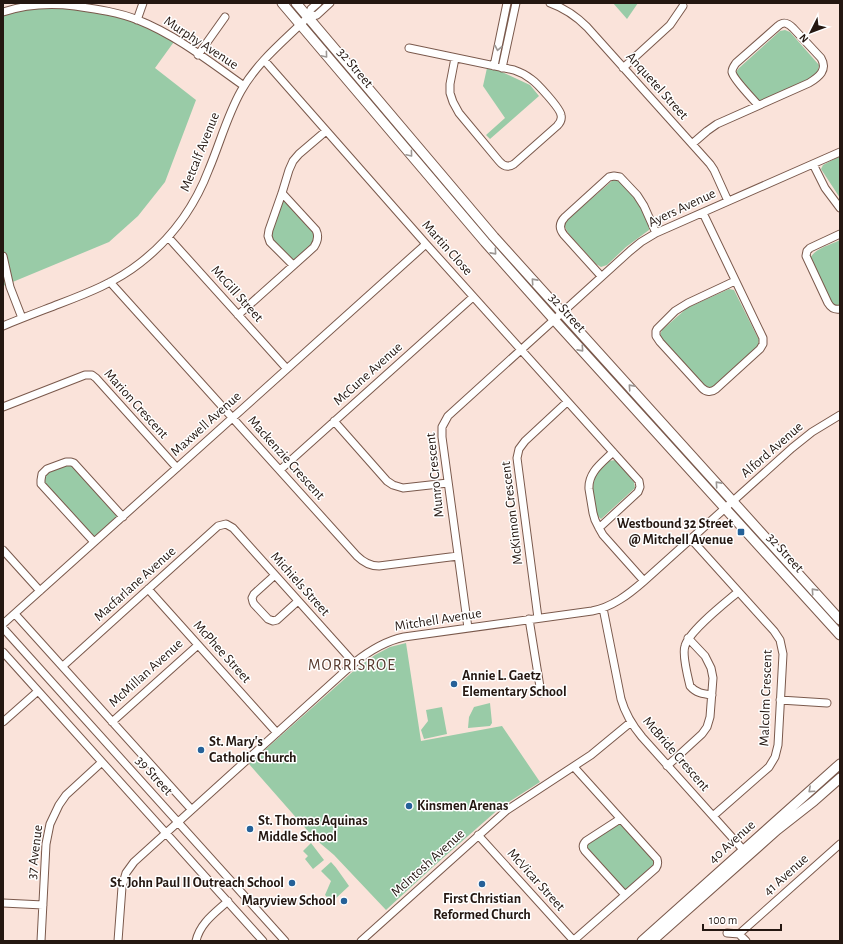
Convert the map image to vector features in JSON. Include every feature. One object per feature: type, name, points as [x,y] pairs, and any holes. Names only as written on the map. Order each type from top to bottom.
[{"type":"main road","name":"32 Street","points":[[282,3],[485,242],[840,635]]},
{"type":"main road","name":"32 Street","points":[[296,3],[494,236],[840,620]]},
{"type":"main road","name":"40 Avenue","points":[[652,941],[840,764]]},
{"type":"main road","name":"40 Avenue","points":[[642,941],[746,853],[840,778]]},
{"type":"street","points":[[137,20],[143,3]]},
{"type":"street","points":[[308,17],[312,9],[318,3]]},
{"type":"street","points":[[308,17],[317,15],[330,3]]},
{"type":"street","points":[[494,66],[507,3]]},
{"type":"street","points":[[502,68],[516,3]]},
{"type":"street","name":"Anquetel Street","points":[[550,3],[562,7],[587,27],[712,167],[728,201]]},
{"type":"street","name":"Murphy Avenue","points":[[3,12],[17,5],[40,4],[72,4],[111,12],[137,20],[163,32],[244,86]]},
{"type":"street","points":[[623,68],[670,25],[684,6]]},
{"type":"street","points":[[198,55],[225,17]]},
{"type":"street","name":"Metcalf Avenue","points":[[3,326],[75,298],[110,282],[139,264],[168,237],[184,217],[202,186],[210,169],[227,119],[244,86],[275,48],[308,17]]},
{"type":"street","points":[[692,144],[718,124],[809,83],[821,74],[824,68],[821,58],[788,23],[783,23],[778,26],[732,68],[732,74],[735,79],[758,105]]},
{"type":"street","points":[[501,31],[510,33]]},
{"type":"street","points":[[409,48],[494,66],[519,72],[530,78],[558,108],[562,117],[560,122],[514,164],[509,166],[503,165],[498,161],[459,113],[453,102],[450,93],[450,84],[455,58]]},
{"type":"street","name":"Martin Close","points":[[264,60],[473,297],[639,481],[640,487],[638,492],[599,528]]},
{"type":"street","points":[[293,265],[270,242],[268,236],[269,230],[293,161],[326,131]]},
{"type":"street","name":"Ayers Avenue","points":[[554,319],[630,251],[656,233],[840,152]]},
{"type":"street","points":[[813,164],[825,188],[840,208]]},
{"type":"street","points":[[601,276],[561,232],[560,224],[565,217],[609,178],[614,176],[620,177],[637,195],[644,206],[656,233]]},
{"type":"street","points":[[238,315],[316,245],[318,234],[316,230],[282,193]]},
{"type":"street","points":[[703,213],[763,338],[764,344],[716,389],[708,392],[702,388],[660,342],[656,336],[656,331],[659,326],[683,305],[735,281]]},
{"type":"street","points":[[840,234],[810,248],[807,251],[806,256],[828,303],[832,308],[837,310],[840,309]]},
{"type":"street","name":"McGill Street","points":[[168,237],[287,369]]},
{"type":"street","name":"Maxwell Avenue","points":[[3,624],[426,244]]},
{"type":"street","points":[[3,256],[10,287],[22,318]]},
{"type":"street","name":"Mackenzie Crescent","points":[[110,282],[357,556],[367,564],[379,566],[458,556]]},
{"type":"street","name":"McCune Avenue","points":[[280,470],[473,297]]},
{"type":"street","name":"Munro Crescent","points":[[468,628],[442,431],[446,419],[452,410],[554,319]]},
{"type":"street","name":"Marion Crescent","points":[[3,407],[85,375],[92,375],[177,468]]},
{"type":"street","name":"McKinnon Crescent","points":[[538,618],[517,458],[519,449],[525,441],[567,402]]},
{"type":"street","name":"Alford Avenue","points":[[725,508],[801,440],[840,415]]},
{"type":"street","points":[[334,422],[387,481],[393,485],[400,488],[408,488],[448,483]]},
{"type":"street","points":[[613,452],[597,467],[592,474],[590,489],[593,513],[603,535],[644,581]]},
{"type":"street","points":[[94,542],[41,484],[41,477],[44,471],[63,462],[74,463],[123,517]]},
{"type":"street","name":"Mitchell Avenue","points":[[118,941],[121,892],[123,883],[126,873],[137,858],[354,663],[371,650],[398,638],[592,611],[603,608],[623,598],[644,581],[725,508]]},
{"type":"street","name":"Michiels Street","points":[[226,524],[233,528],[354,663]]},
{"type":"street","name":"Macfarlane Avenue","points":[[63,666],[218,526],[226,524]]},
{"type":"street","name":"Malcolm Crescent","points":[[691,539],[774,631],[781,644],[783,658],[778,745],[773,761],[713,816]]},
{"type":"street","points":[[3,550],[40,591]]},
{"type":"street","points":[[275,575],[254,594],[252,600],[254,604],[268,619],[272,621],[277,620],[298,601]]},
{"type":"street","name":"McPhee Street","points":[[148,589],[277,733]]},
{"type":"street","points":[[712,695],[698,693],[690,686],[684,651],[685,646],[692,633],[738,592]]},
{"type":"street","name":"McBride Crescent","points":[[603,608],[621,699],[630,722],[667,766],[746,853]]},
{"type":"street","name":"39 Street","points":[[15,614],[191,809]]},
{"type":"street","points":[[529,620],[541,693]]},
{"type":"street","name":"39 Street","points":[[3,628],[285,941]]},
{"type":"street","points":[[667,766],[702,734],[707,727],[711,714],[713,678],[711,668],[705,656],[688,638]]},
{"type":"street","name":"McMillan Avenue","points":[[112,722],[198,645]]},
{"type":"street","name":"39 Street","points":[[3,652],[263,941]]},
{"type":"street","points":[[3,722],[38,691]]},
{"type":"street","points":[[780,700],[827,703]]},
{"type":"street","name":"McIntosh Avenue","points":[[361,941],[507,810],[598,750],[630,722]]},
{"type":"street","name":"37 Avenue","points":[[41,941],[46,844],[50,824],[59,805],[66,795],[102,762]]},
{"type":"street","points":[[574,767],[658,861],[656,868],[574,941]]},
{"type":"street","points":[[620,819],[586,841],[583,847],[625,895]]},
{"type":"street","name":"McVicar Street","points":[[478,836],[574,941]]},
{"type":"street","name":"41 Avenue","points":[[739,934],[840,844]]},
{"type":"street","points":[[196,941],[198,932],[203,924],[228,901]]},
{"type":"street","points":[[3,903],[43,905]]},
{"type":"street","points":[[727,933],[739,934],[746,941]]},
{"type":"green space","points":[[613,3],[638,3],[627,19]]},
{"type":"green space","points":[[40,4],[111,12],[176,39],[155,68],[196,100],[165,182],[138,216],[109,242],[3,286],[3,15]]},
{"type":"green space","points":[[785,30],[790,32],[819,65],[818,71],[808,81],[763,101],[759,101],[737,78],[736,72],[780,31]]},
{"type":"green space","points":[[487,68],[500,71],[530,85],[539,96],[490,139],[486,135],[505,118],[483,86]]},
{"type":"green space","points":[[840,156],[840,198],[821,169],[823,165]]},
{"type":"green space","points":[[613,180],[618,180],[635,197],[649,224],[649,230],[626,247],[607,265],[601,267],[596,264],[568,233],[564,225],[567,220]]},
{"type":"green space","points":[[282,193],[316,230],[318,239],[293,265],[269,239]]},
{"type":"green space","points":[[840,240],[840,306],[836,307],[832,304],[810,258],[819,249]]},
{"type":"green space","points":[[729,289],[734,290],[759,340],[758,346],[713,387],[709,388],[705,386],[662,340],[660,335],[662,330],[687,308]]},
{"type":"green space","points":[[616,460],[634,482],[635,488],[601,519],[596,514],[592,492],[595,476],[608,461]]},
{"type":"green space","points":[[69,462],[123,517],[94,542],[43,486],[42,474]]},
{"type":"green space","points":[[406,643],[421,741],[502,726],[540,782],[501,807],[386,910],[334,855],[314,838],[249,764],[358,667],[390,647]]},
{"type":"green space","points":[[490,703],[492,723],[490,726],[468,728],[469,717],[474,707]]},
{"type":"green space","points":[[442,707],[447,734],[424,739],[421,730],[428,721],[426,710]]},
{"type":"green space","points":[[620,819],[658,861],[625,895],[583,845]]},
{"type":"green space","points":[[311,843],[324,860],[313,869],[305,859],[308,856],[303,851]]},
{"type":"green space","points":[[331,862],[349,886],[334,900],[330,900],[325,895],[331,881],[321,871]]},
{"type":"place","name":"Westbound 32 Street @ Mitchell Avenue","points":[[741,532]]},
{"type":"place","name":"Annie L. Gaetz Elementary School","points":[[454,684]]},
{"type":"place","name":"St. Mary's Catholic Church","points":[[201,750]]},
{"type":"place","name":"Kinsmen Arenas","points":[[409,806]]},
{"type":"place","name":"St. Thomas Aquinas Middle School","points":[[250,829]]},
{"type":"place","name":"St. John Paul II Outreach School","points":[[292,883]]},
{"type":"place","name":"First Christian Reformed Church","points":[[482,884]]},
{"type":"place","name":"Maryview School","points":[[344,901]]},
{"type":"district","name":"MORRISROE","points":[[352,665]]}]
